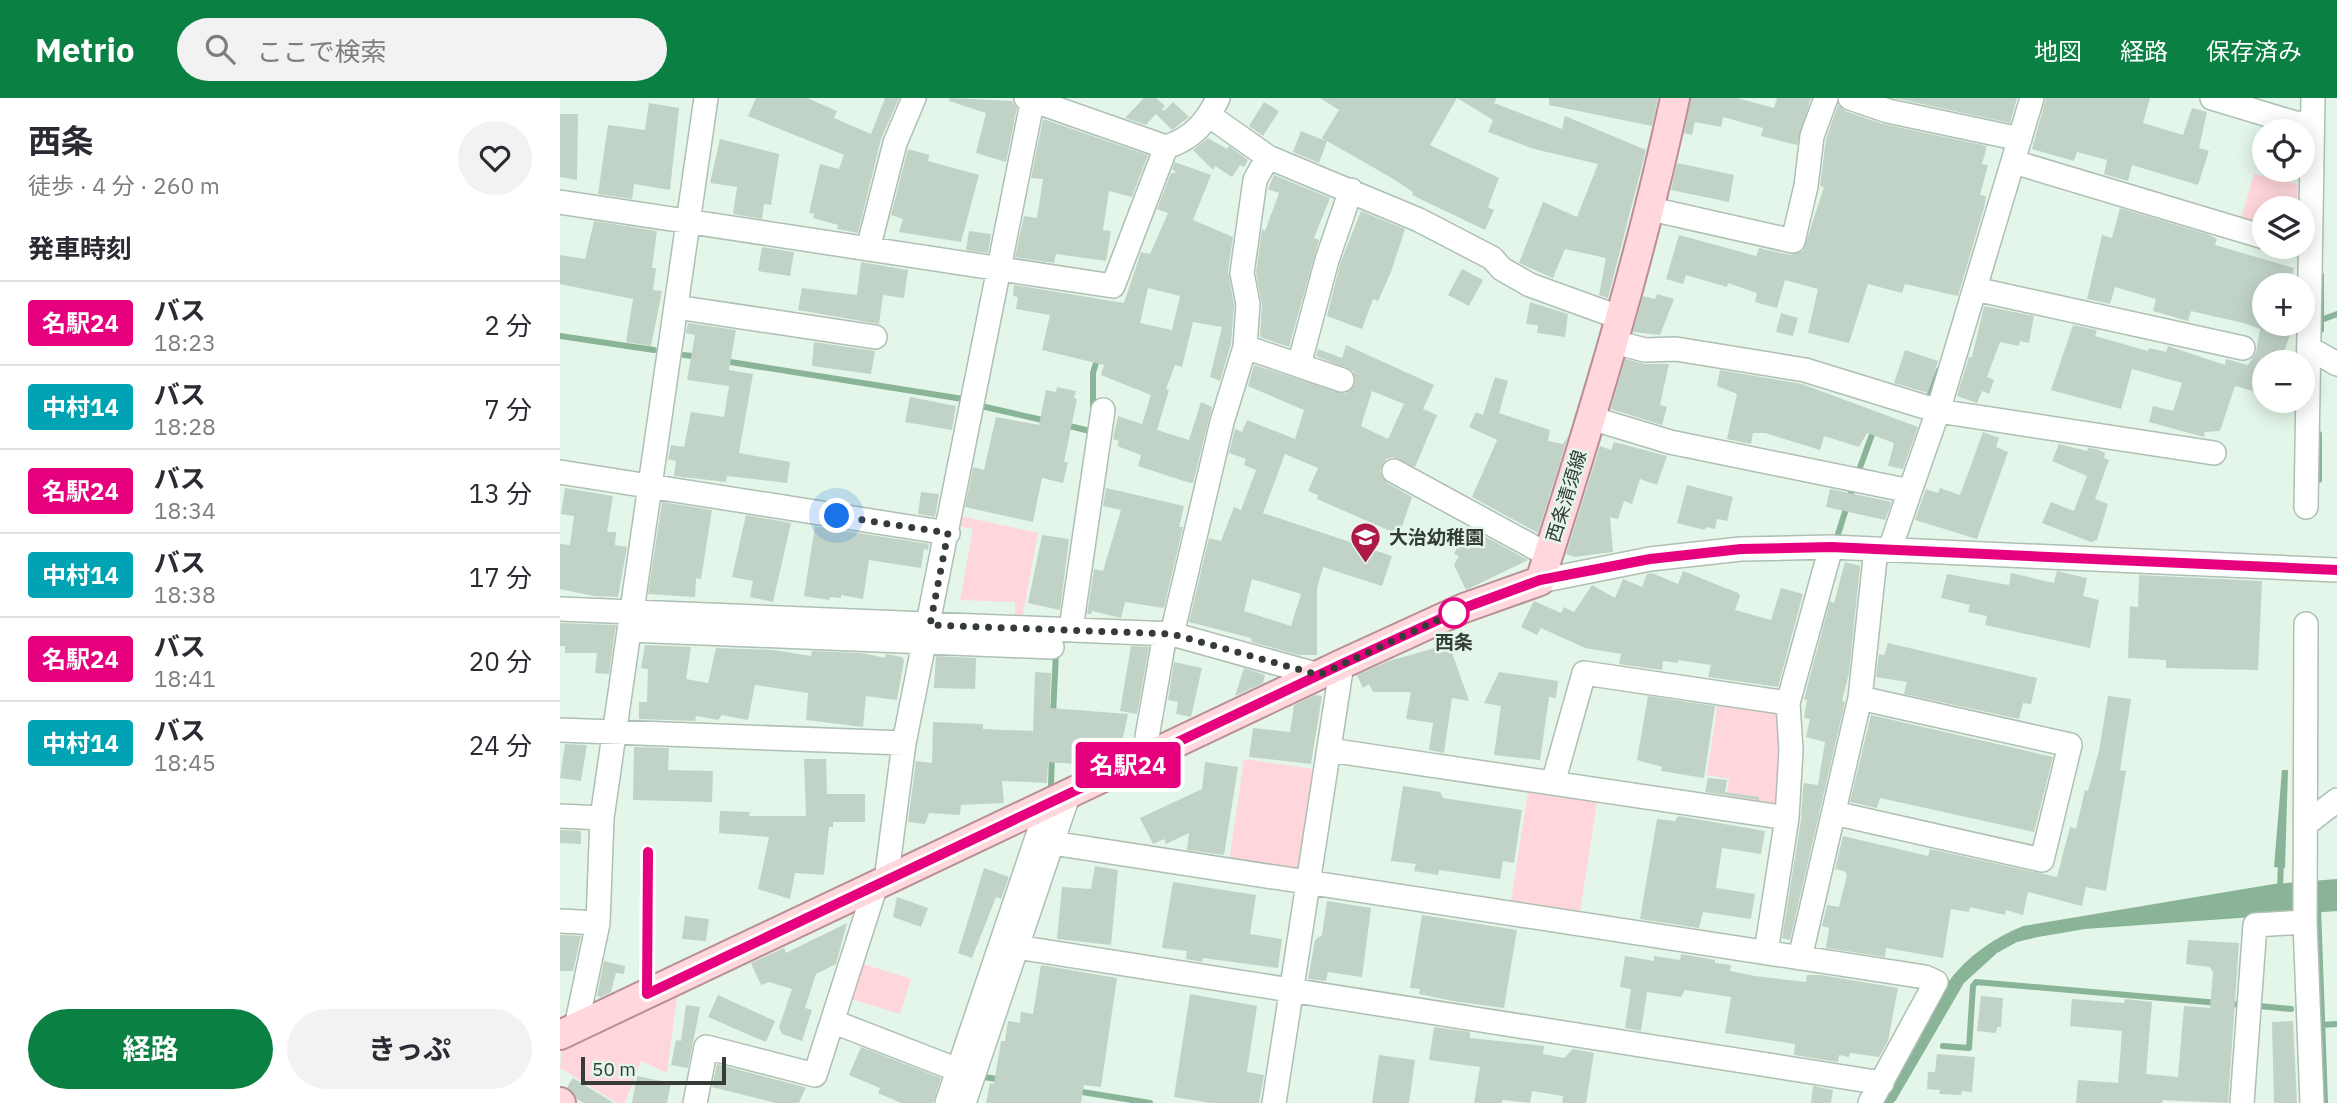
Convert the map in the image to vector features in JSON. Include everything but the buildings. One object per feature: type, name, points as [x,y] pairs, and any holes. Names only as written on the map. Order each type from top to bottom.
[{"type":"main road","name":"西条清須線","points":[[1544,568],[1591,418],[1651,209],[1675,98]]},
{"type":"main road","points":[[568,1031],[1544,568]]},
{"type":"street","points":[[568,1031],[598,923],[602,818],[706,98]]},
{"type":"street","points":[[868,249],[895,143],[914,98]]},
{"type":"street","points":[[1651,209],[1793,241],[1806,186],[1812,136],[1826,98]]},
{"type":"street","points":[[1850,98],[1888,111],[2020,139]]},
{"type":"street","points":[[1800,958],[1860,698],[1883,549],[1910,491],[1937,411],[2032,98]]},
{"type":"street","points":[[2212,98],[2285,119]]},
{"type":"street","points":[[2312,119],[2313,98]]},
{"type":"street","points":[[695,1103],[706,1046],[815,1075],[881,883],[904,743],[948,533],[1031,99],[1166,147],[1186,141],[1214,107],[1268,157],[1419,220],[1492,258],[1502,269],[1617,330],[1645,350],[1676,349],[1805,370],[1937,411],[2214,453]]},
{"type":"street","points":[[560,202],[1113,286],[1166,147]]},
{"type":"street","points":[[1152,753],[1147,737],[1169,634],[1222,422],[1245,347],[1248,304],[1242,287],[1242,273],[1255,180],[1268,157]]},
{"type":"street","points":[[2014,162],[2252,233]]},
{"type":"street","points":[[1299,365],[1327,260],[1351,190]]},
{"type":"street","points":[[2305,259],[2309,348],[2306,507]]},
{"type":"street","points":[[1975,289],[2243,348]]},
{"type":"street","points":[[676,307],[875,337]]},
{"type":"street","points":[[1245,347],[1342,380]]},
{"type":"street","points":[[2309,348],[2337,364]]},
{"type":"street","points":[[1071,629],[1103,410]]},
{"type":"street","points":[[1591,418],[1670,442],[1910,491]]},
{"type":"street","points":[[1394,471],[1544,568],[1741,549],[1831,547],[2337,570]]},
{"type":"street","points":[[560,472],[948,533]]},
{"type":"street","points":[[1766,952],[1787,818],[1791,750],[1788,704],[1831,547]]},
{"type":"street","points":[[560,609],[630,620],[1040,640],[1071,629],[1169,634],[1330,669],[1329,750],[1274,1103]]},
{"type":"street","points":[[2306,624],[2305,922],[2312,1103]]},
{"type":"street","points":[[1553,783],[1584,673],[1788,704]]},
{"type":"street","points":[[1834,813],[2042,859],[2070,745],[1860,698]]},
{"type":"street","points":[[560,730],[904,743]]},
{"type":"street","points":[[1329,750],[1787,818]]},
{"type":"street","points":[[964,1103],[1052,843],[1059,797]]},
{"type":"street","points":[[947,1103],[1059,797]]},
{"type":"street","points":[[2305,825],[2337,800]]},
{"type":"street","points":[[560,816],[602,818]]},
{"type":"street","points":[[1017,947],[1292,991],[1879,1097],[1936,982],[1925,977],[1052,843]]},
{"type":"street","points":[[560,921],[598,923]]},
{"type":"street","points":[[2242,1103],[2255,925],[2305,922]]},
{"type":"street","points":[[834,1022],[958,1070]]},
{"type":"shaded area","points":[[2252,181],[2297,184],[2297,196],[2252,196],[2252,225],[2240,222]]},
{"type":"shaded area","points":[[960,516],[1038,533],[1022,619],[1015,619],[1015,602],[960,600],[973,529],[958,526]]},
{"type":"shaded area","points":[[1718,701],[1782,711],[1778,809],[1726,800],[1729,779],[1707,775]]},
{"type":"shaded area","points":[[1244,759],[1313,769],[1298,872],[1229,862]]},
{"type":"shaded area","points":[[2282,770],[2288,770],[2285,868],[2274,867]]},
{"type":"shaded area","points":[[1529,786],[1598,796],[1579,918],[1510,907]]},
{"type":"shaded area","points":[[2337,879],[2337,911],[2085,929],[2017,942],[1997,953],[1964,983],[1896,1100],[1893,1103],[1878,1103],[1948,982],[1972,956],[2012,931],[2023,926],[2274,884]]},
{"type":"shaded area","points":[[863,964],[911,979],[900,1014],[851,999]]},
{"type":"shaded area","points":[[677,996],[667,1073],[641,1061],[625,1103],[617,1103],[560,1068],[562,1049]]},
{"type":"waterway","points":[[2321,275],[2321,330]]},
{"type":"waterway","points":[[2321,320],[2337,314]]},
{"type":"waterway","points":[[560,336],[654,350]]},
{"type":"waterway","points":[[684,355],[699,357]]},
{"type":"waterway","points":[[1093,406],[1093,373],[1098,356]]},
{"type":"waterway","points":[[724,361],[963,399]]},
{"type":"waterway","points":[[1927,402],[1939,370]]},
{"type":"waterway","points":[[981,406],[1047,421]]},
{"type":"waterway","points":[[1065,425],[1090,431]]},
{"type":"waterway","points":[[1858,473],[1874,429]]},
{"type":"waterway","points":[[2319,434],[2319,480]]},
{"type":"waterway","points":[[1838,534],[1853,487]]},
{"type":"waterway","points":[[1053,715],[1056,652]]},
{"type":"waterway","points":[[1051,785],[1052,754]]},
{"type":"waterway","points":[[2280,889],[2281,861]]},
{"type":"waterway","points":[[2318,906],[2325,1103]]},
{"type":"waterway","points":[[1943,1046],[1969,1048],[1973,986],[1976,982],[2242,1005]]},
{"type":"waterway","points":[[2259,1006],[2291,1009]]},
{"type":"waterway","points":[[2321,1025],[2337,1024]]},
{"type":"waterway","points":[[984,1077],[1003,1080]]},
{"type":"waterway","points":[[1076,1091],[1150,1103]]},
{"type":"bus line","name":"名駅24","points":[[648,852],[647,994],[1342,664],[1464,608],[1540,580],[1650,559],[1741,549],[1831,547],[2337,570]]},
{"type":"place","name":"大治幼稚園","points":[[1366,564]]},
{"type":"place","name":"西条","points":[[1454,613]]},
{"type":"route","points":[[837,516],[948,533],[930,625],[1172,634],[1319,675],[1464,608],[1454,613]]}]
